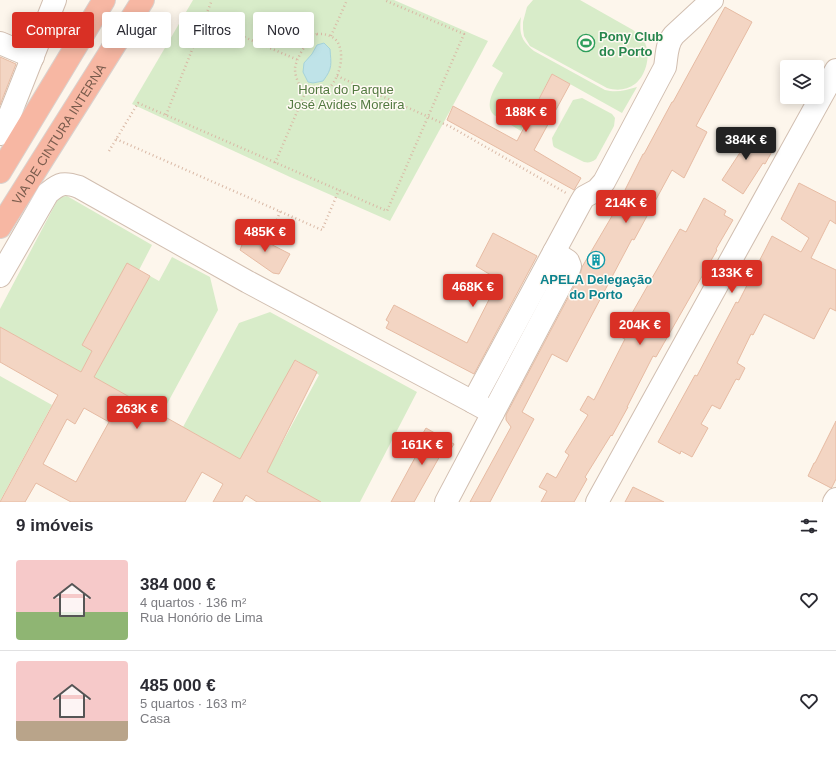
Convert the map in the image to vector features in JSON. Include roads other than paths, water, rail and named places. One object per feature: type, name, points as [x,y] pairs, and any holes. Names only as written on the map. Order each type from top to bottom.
[{"type":"highway","points":[[0,172],[104,0]]},
{"type":"highway","name":"VIA DE CINTURA INTERNA","points":[[0,227],[143,0]]},
{"type":"street","points":[[0,134],[8,120],[55,0]]},
{"type":"street","points":[[473,402],[581,202],[584,197],[597,190],[604,182],[665,67],[670,39],[712,0]]},
{"type":"street","points":[[0,43],[33,57]]},
{"type":"street","points":[[597,502],[836,70]]},
{"type":"street","points":[[0,276],[48,194],[57,186],[70,184],[255,286],[493,413]]},
{"type":"street","points":[[446,502],[569,269],[570,263],[554,252]]},
{"type":"water","points":[[324,43],[330,49],[330,69],[323,81],[313,83],[308,82],[303,72],[304,63],[312,54],[317,45]]},
{"type":"place","name":"Pony Club do Porto","points":[[586,43]]},
{"type":"place","name":"APELA Delegação do Porto","points":[[596,260]]},
{"type":"park label","name":"Horta do Parque José Avides Moreira","points":[[346,96]]}]
